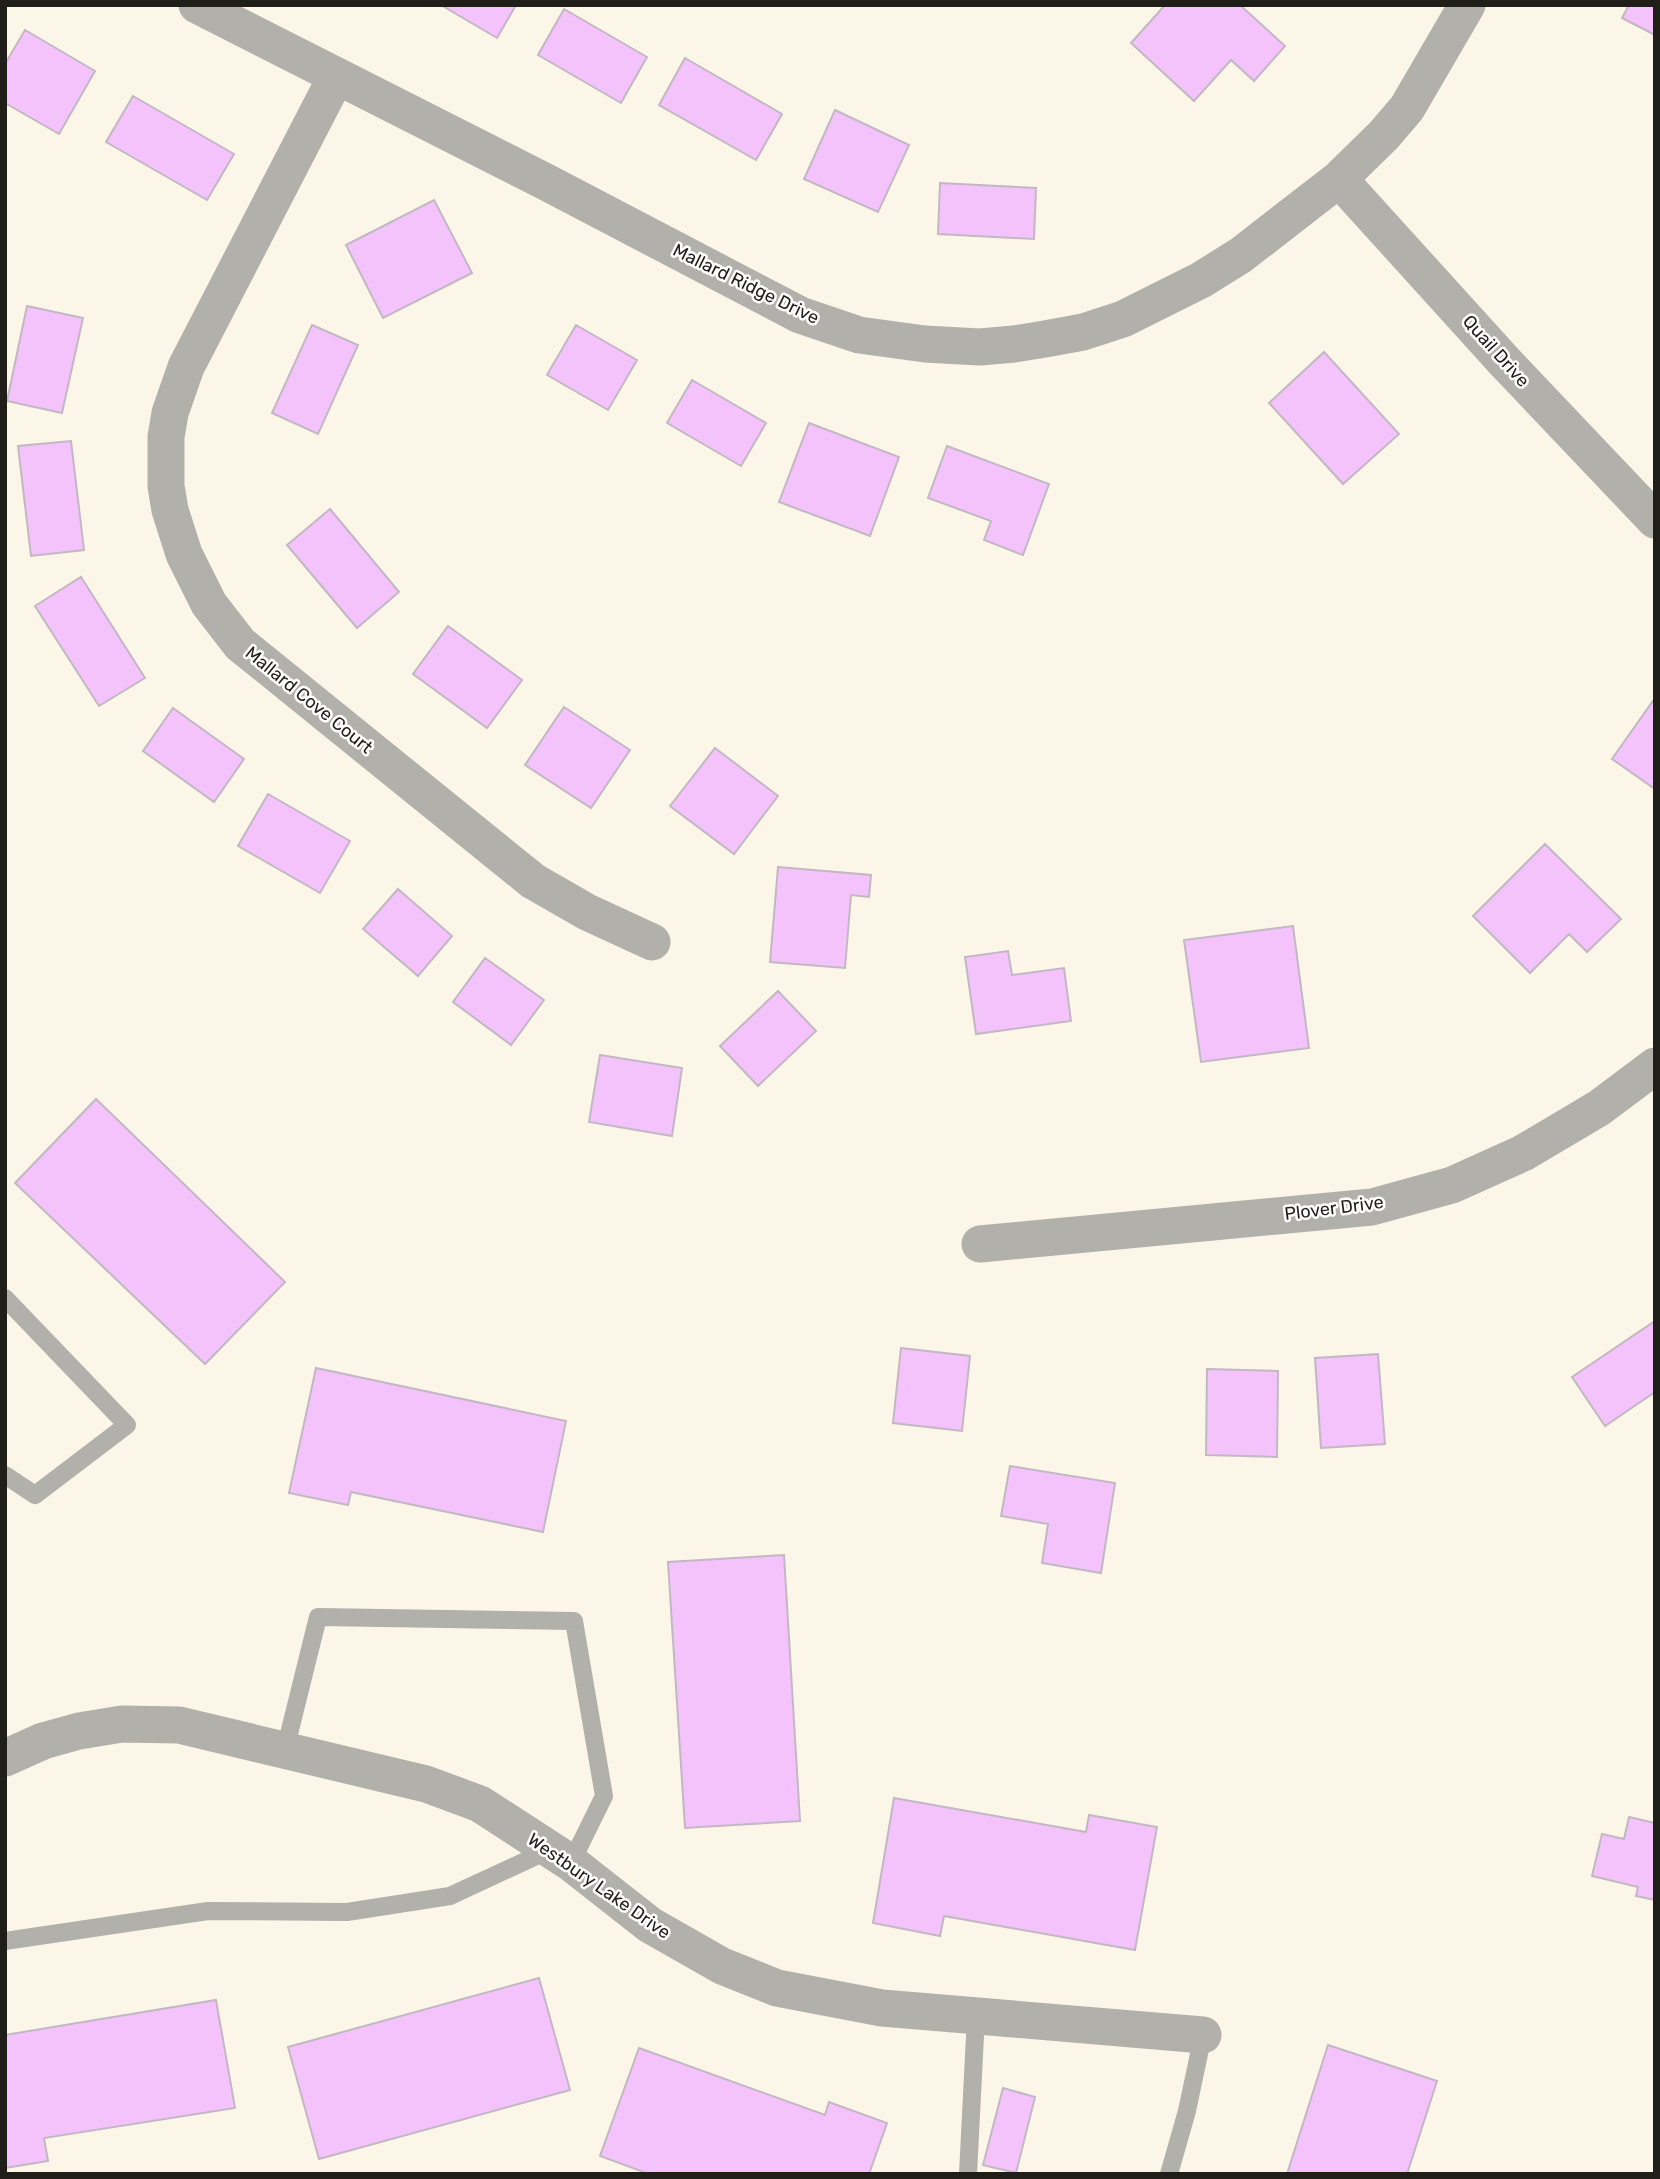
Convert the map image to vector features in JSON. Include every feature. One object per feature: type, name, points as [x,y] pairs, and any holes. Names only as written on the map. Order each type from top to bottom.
[{"type":"street","name":"Mallard Ridge Drive","points":[[197,5],[546,182],[800,315],[859,335],[925,344],[980,346],[1014,344],[1083,332],[1124,319],[1201,280],[1241,255],[1339,179],[1384,135],[1407,108],[1467,5]]},
{"type":"street","name":"Mallard Cove Court","points":[[336,77],[186,367],[170,413],[166,438],[166,486],[170,510],[184,554],[209,604],[240,644],[305,699],[533,881],[587,912],[652,942]]},
{"type":"street","name":"Quail Drive","points":[[1339,179],[1655,520]]},
{"type":"street","name":"Plover Drive","points":[[980,1244],[1372,1207],[1452,1185],[1523,1153],[1598,1108],[1655,1066]]},
{"type":"street","name":"Westbury Lake Drive","points":[[5,1758],[43,1741],[79,1731],[122,1724],[179,1726],[285,1750],[426,1784],[480,1804],[560,1857],[650,1925],[722,1966],[777,1988],[882,2008],[1203,2035]]},
{"type":"lane","points":[[5,1298],[127,1425],[36,1495],[5,1475]]},
{"type":"lane","points":[[5,1941],[208,1911],[347,1912],[450,1896],[560,1857],[604,1796],[574,1620],[318,1617],[285,1750]]},
{"type":"lane","points":[[968,2174],[976,2016]]},
{"type":"lane","points":[[1169,2174],[1187,2111],[1203,2035]]},
{"type":"building","points":[[441,5],[516,5],[497,38]]},
{"type":"building","points":[[1165,5],[1240,5],[1285,46],[1254,81],[1231,60],[1194,101],[1131,43]]},
{"type":"building","points":[[1629,5],[1655,5],[1655,35],[1622,18]]},
{"type":"building","points":[[564,9],[647,57],[621,103],[538,55]]},
{"type":"building","points":[[25,30],[95,71],[59,134],[5,103],[5,64]]},
{"type":"building","points":[[685,58],[782,114],[756,160],[659,105]]},
{"type":"building","points":[[133,96],[234,154],[207,200],[106,142]]},
{"type":"building","points":[[835,110],[909,145],[878,212],[804,179]]},
{"type":"building","points":[[940,183],[1036,188],[1034,239],[938,234]]},
{"type":"building","points":[[434,200],[472,273],[383,318],[346,245]]},
{"type":"building","points":[[27,306],[83,318],[62,413],[7,401]]},
{"type":"building","points":[[312,325],[358,345],[318,434],[272,413]]},
{"type":"building","points":[[576,325],[637,360],[608,410],[547,375]]},
{"type":"building","points":[[1324,352],[1399,434],[1343,484],[1269,403]]},
{"type":"building","points":[[692,380],[766,423],[741,466],[667,423]]},
{"type":"building","points":[[809,423],[899,457],[870,536],[779,502]]},
{"type":"building","points":[[71,441],[84,550],[31,556],[18,446]]},
{"type":"building","points":[[947,446],[1049,484],[1023,555],[984,540],[991,521],[928,498]]},
{"type":"building","points":[[330,509],[399,592],[357,628],[287,545]]},
{"type":"building","points":[[81,577],[145,678],[99,706],[35,606]]},
{"type":"building","points":[[448,626],[522,680],[487,728],[413,674]]},
{"type":"building","points":[[1655,698],[1655,789],[1612,759]]},
{"type":"building","points":[[564,707],[630,750],[591,808],[525,765]]},
{"type":"building","points":[[173,708],[244,759],[214,802],[143,751]]},
{"type":"building","points":[[715,748],[778,796],[734,854],[670,806]]},
{"type":"building","points":[[268,794],[350,841],[320,893],[238,846]]},
{"type":"building","points":[[1545,844],[1621,919],[1587,952],[1569,934],[1530,973],[1473,916]]},
{"type":"building","points":[[778,867],[871,875],[869,897],[851,895],[845,968],[770,962]]},
{"type":"building","points":[[398,889],[452,936],[418,976],[363,929]]},
{"type":"building","points":[[1293,926],[1309,1048],[1201,1062],[1184,940]]},
{"type":"building","points":[[1008,951],[1012,975],[1064,968],[1071,1021],[976,1034],[965,957]]},
{"type":"building","points":[[485,958],[544,1000],[511,1045],[453,1002]]},
{"type":"building","points":[[778,991],[816,1031],[758,1086],[720,1046]]},
{"type":"building","points":[[600,1055],[682,1068],[672,1136],[589,1122]]},
{"type":"building","points":[[96,1099],[285,1282],[205,1364],[15,1183]]},
{"type":"building","points":[[1655,1321],[1655,1392],[1605,1426],[1572,1377]]},
{"type":"building","points":[[901,1348],[970,1356],[962,1431],[893,1423]]},
{"type":"building","points":[[1378,1354],[1385,1444],[1321,1448],[1315,1358]]},
{"type":"building","points":[[316,1368],[566,1421],[543,1532],[351,1492],[348,1505],[289,1493]]},
{"type":"building","points":[[1207,1369],[1278,1371],[1277,1457],[1206,1455]]},
{"type":"building","points":[[1010,1466],[1115,1483],[1101,1573],[1042,1563],[1048,1524],[1001,1516]]},
{"type":"building","points":[[784,1555],[800,1821],[685,1828],[668,1562]]},
{"type":"building","points":[[894,1798],[1086,1832],[1089,1815],[1157,1827],[1135,1950],[944,1916],[940,1936],[873,1923]]},
{"type":"building","points":[[1629,1817],[1655,1823],[1655,1900],[1636,1896],[1638,1887],[1592,1876],[1602,1834],[1624,1839]]},
{"type":"building","points":[[539,1978],[570,2090],[319,2159],[288,2047]]},
{"type":"building","points":[[216,2000],[235,2108],[44,2138],[48,2161],[5,2168],[5,2035]]},
{"type":"building","points":[[1328,2045],[1437,2081],[1407,2174],[1287,2174]]},
{"type":"building","points":[[639,2048],[825,2115],[829,2102],[887,2123],[869,2174],[649,2174],[600,2156]]},
{"type":"building","points":[[1003,2088],[1035,2097],[1016,2173],[983,2165]]}]
